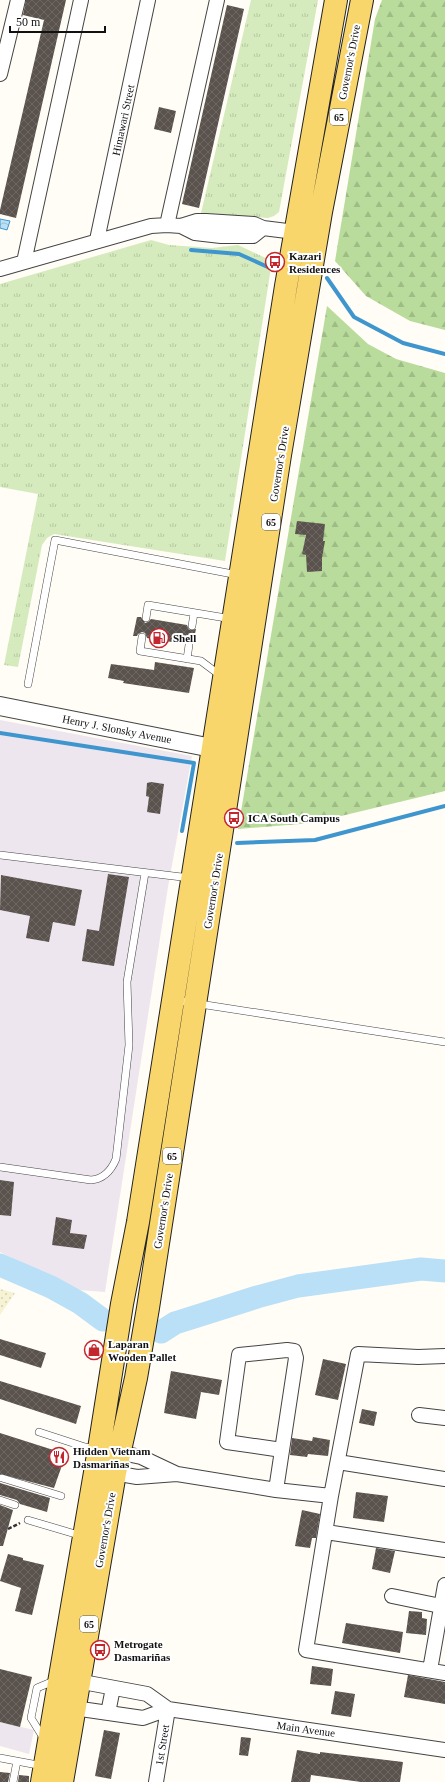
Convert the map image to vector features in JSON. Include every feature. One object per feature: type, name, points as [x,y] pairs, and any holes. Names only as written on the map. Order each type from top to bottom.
[{"type":"main road","name":"Governor's Drive","points":[[53,1769],[107,1461],[115,1345],[138,1222],[174,1000],[235,753],[244,621],[251,577],[295,232],[336,0]]},
{"type":"main road","name":"Governor's Drive","points":[[251,577],[280,455],[317,235],[362,0]]},
{"type":"main road","name":"Governor's Drive","points":[[107,1461],[141,1350],[148,1308],[196,1004],[213,748],[225,678],[244,621]]},
{"type":"street","points":[[0,74],[18,0]]},
{"type":"street","points":[[24,262],[82,0]]},
{"type":"street","name":"Himawari Street","points":[[98,240],[148,0]]},
{"type":"street","points":[[167,225],[217,0]]},
{"type":"street","points":[[0,269],[151,226],[181,226],[202,221],[254,224],[263,228],[317,235]]},
{"type":"street","name":"Henry J. Slonsky Avenue","points":[[0,706],[235,753]]},
{"type":"street","points":[[276,1490],[296,1358],[294,1351],[287,1350],[239,1355],[227,1442],[282,1450]]},
{"type":"street","points":[[445,1356],[418,1357],[358,1354],[331,1496],[306,1650],[445,1673]]},
{"type":"street","points":[[419,1415],[445,1418]]},
{"type":"street","points":[[107,1461],[142,1457],[177,1474]]},
{"type":"street","points":[[107,1461],[137,1477],[177,1474],[276,1490],[331,1496]]},
{"type":"street","points":[[338,1462],[445,1479]]},
{"type":"street","points":[[326,1532],[445,1550]]},
{"type":"street","points":[[430,1670],[443,1607],[445,1585]]},
{"type":"street","points":[[392,1596],[443,1607]]},
{"type":"street","name":"Main Avenue","points":[[69,1680],[147,1694],[168,1709],[445,1750]]},
{"type":"street","points":[[108,1713],[113,1688]]},
{"type":"street","name":"Main Avenue","points":[[65,1707],[143,1718],[168,1709]]},
{"type":"street","name":"1st Street","points":[[156,1782],[168,1709]]},
{"type":"lane","points":[[28,684],[55,540],[251,577]]},
{"type":"lane","points":[[146,618],[148,605],[244,621]]},
{"type":"lane","points":[[192,626],[194,613]]},
{"type":"lane","points":[[142,637],[140,651],[201,661],[225,678]]},
{"type":"lane","points":[[187,659],[189,645]]},
{"type":"lane","points":[[0,855],[204,880]]},
{"type":"lane","points":[[0,1167],[91,1180],[100,1179],[108,1174],[114,1166],[129,1045],[127,982],[145,873]]},
{"type":"lane","points":[[174,1000],[445,1042]]},
{"type":"lane","points":[[39,1432],[85,1447],[107,1461]]},
{"type":"lane","points":[[2,1478],[61,1496]]},
{"type":"lane","points":[[0,1500],[15,1505]]},
{"type":"lane","points":[[28,1520],[70,1534],[94,1539]]},
{"type":"lane","points":[[53,1769],[31,1718],[37,1688],[69,1680]]},
{"type":"lane","points":[[0,1758],[53,1769]]},
{"type":"lane","points":[[13,1782],[17,1761]]},
{"type":"shaded area","points":[[0,720],[192,756],[168,887],[105,1292],[78,1290],[0,1252]]},
{"type":"shaded area","points":[[0,1289],[15,1293],[0,1315]]},
{"type":"shaded area","points":[[0,1722],[34,1730],[29,1754],[0,1746]]},
{"type":"green space","points":[[251,0],[318,0],[279,212],[268,218],[201,213]]},
{"type":"green space","points":[[382,0],[445,0],[445,330],[410,321],[366,296],[335,261],[375,19]]},
{"type":"green space","points":[[151,240],[169,245],[212,248],[238,245],[272,261],[225,561],[54,534],[47,538],[42,545],[18,667],[4,665],[38,494],[0,487],[0,284]]},
{"type":"green space","points":[[327,306],[368,344],[396,359],[445,373],[445,791],[312,823],[238,829]]},
{"type":"water","points":[[0,219],[10,221],[7,230],[0,228]]},
{"type":"building","points":[[26,0],[66,0],[16,218],[0,214],[0,210],[44,20],[23,15]]},
{"type":"building","points":[[227,5],[244,9],[199,208],[182,204]]},
{"type":"building","points":[[159,107],[176,111],[171,133],[154,129]]},
{"type":"building","points":[[297,521],[325,524],[322,571],[307,572],[306,555],[302,554],[306,535],[295,534]]},
{"type":"building","points":[[137,617],[141,617],[145,623],[151,619],[187,625],[189,630],[196,629],[193,643],[188,640],[184,644],[147,638],[145,633],[142,632],[137,636],[133,636]]},
{"type":"building","points":[[155,662],[194,668],[189,693],[123,683],[124,681],[108,678],[111,664],[154,670]]},
{"type":"building","points":[[151,782],[164,784],[160,814],[147,812],[149,797],[146,796],[147,783]]},
{"type":"building","points":[[108,874],[129,877],[114,966],[82,961],[87,929],[99,931]]},
{"type":"building","points":[[1,875],[82,890],[75,926],[53,922],[49,942],[26,938],[30,916],[0,910]]},
{"type":"building","points":[[0,1180],[14,1182],[11,1216],[0,1215]]},
{"type":"building","points":[[56,1217],[72,1220],[70,1233],[87,1235],[84,1249],[52,1245]]},
{"type":"building","points":[[0,1339],[46,1353],[41,1368],[0,1355]]},
{"type":"building","points":[[323,1359],[346,1364],[338,1400],[315,1395]]},
{"type":"building","points":[[171,1371],[222,1380],[219,1395],[201,1392],[196,1419],[164,1413]]},
{"type":"building","points":[[0,1381],[81,1406],[76,1424],[0,1399]]},
{"type":"building","points":[[362,1409],[377,1412],[374,1426],[359,1423]]},
{"type":"building","points":[[0,1433],[66,1454],[54,1488],[0,1474]]},
{"type":"building","points":[[313,1437],[330,1440],[328,1456],[308,1454],[307,1457],[290,1455],[292,1438],[312,1441]]},
{"type":"building","points":[[0,1483],[50,1498],[47,1512],[20,1504],[17,1500],[0,1495]]},
{"type":"building","points":[[356,1492],[388,1496],[384,1522],[353,1518]]},
{"type":"building","points":[[0,1505],[13,1510],[3,1546],[0,1546]]},
{"type":"building","points":[[302,1510],[320,1514],[316,1538],[312,1538],[310,1548],[295,1546]]},
{"type":"building","points":[[376,1548],[395,1551],[390,1573],[372,1569]]},
{"type":"building","points":[[8,1554],[23,1558],[23,1560],[44,1565],[32,1615],[15,1611],[21,1588],[0,1581]]},
{"type":"building","points":[[409,1611],[422,1612],[422,1618],[427,1619],[426,1635],[406,1633]]},
{"type":"building","points":[[346,1623],[403,1632],[400,1653],[342,1643]]},
{"type":"building","points":[[312,1666],[333,1669],[331,1686],[310,1684]]},
{"type":"building","points":[[0,1669],[32,1677],[20,1727],[0,1722]]},
{"type":"building","points":[[408,1675],[445,1682],[445,1704],[404,1697]]},
{"type":"building","points":[[335,1691],[355,1694],[351,1717],[331,1714]]},
{"type":"building","points":[[104,1730],[120,1733],[111,1779],[95,1776]]},
{"type":"building","points":[[241,1737],[251,1738],[248,1756],[239,1755]]},
{"type":"building","points":[[297,1750],[320,1754],[320,1752],[403,1762],[400,1782],[361,1782],[311,1775],[310,1782],[291,1782]]},
{"type":"building","points":[[0,1772],[10,1773],[8,1782],[0,1782]]},
{"type":"building","points":[[19,1775],[29,1776],[29,1782],[18,1782]]},
{"type":"waterway","points":[[191,250],[239,254],[270,268]]},
{"type":"waterway","points":[[327,278],[354,317],[403,343],[445,354]]},
{"type":"waterway","points":[[0,733],[194,763],[182,831]]},
{"type":"waterway","points":[[237,843],[315,840],[445,806]]},
{"type":"waterway","points":[[0,1265],[51,1287],[80,1303],[103,1320]]},
{"type":"waterway","points":[[161,1332],[175,1323],[257,1297],[298,1286],[421,1269],[445,1271]]},
{"type":"place","name":"Kazari Residences","points":[[275,262]]},
{"type":"place","name":"Shell","points":[[159,638]]},
{"type":"place","name":"ICA South Campus","points":[[234,818]]},
{"type":"place","name":"Laparan Wooden Pallet","points":[[94,1350]]},
{"type":"place","name":"Hidden Vietnam Dasmariñas","points":[[59,1457]]},
{"type":"place","name":"Metrogate Dasmariñas","points":[[100,1650]]}]
